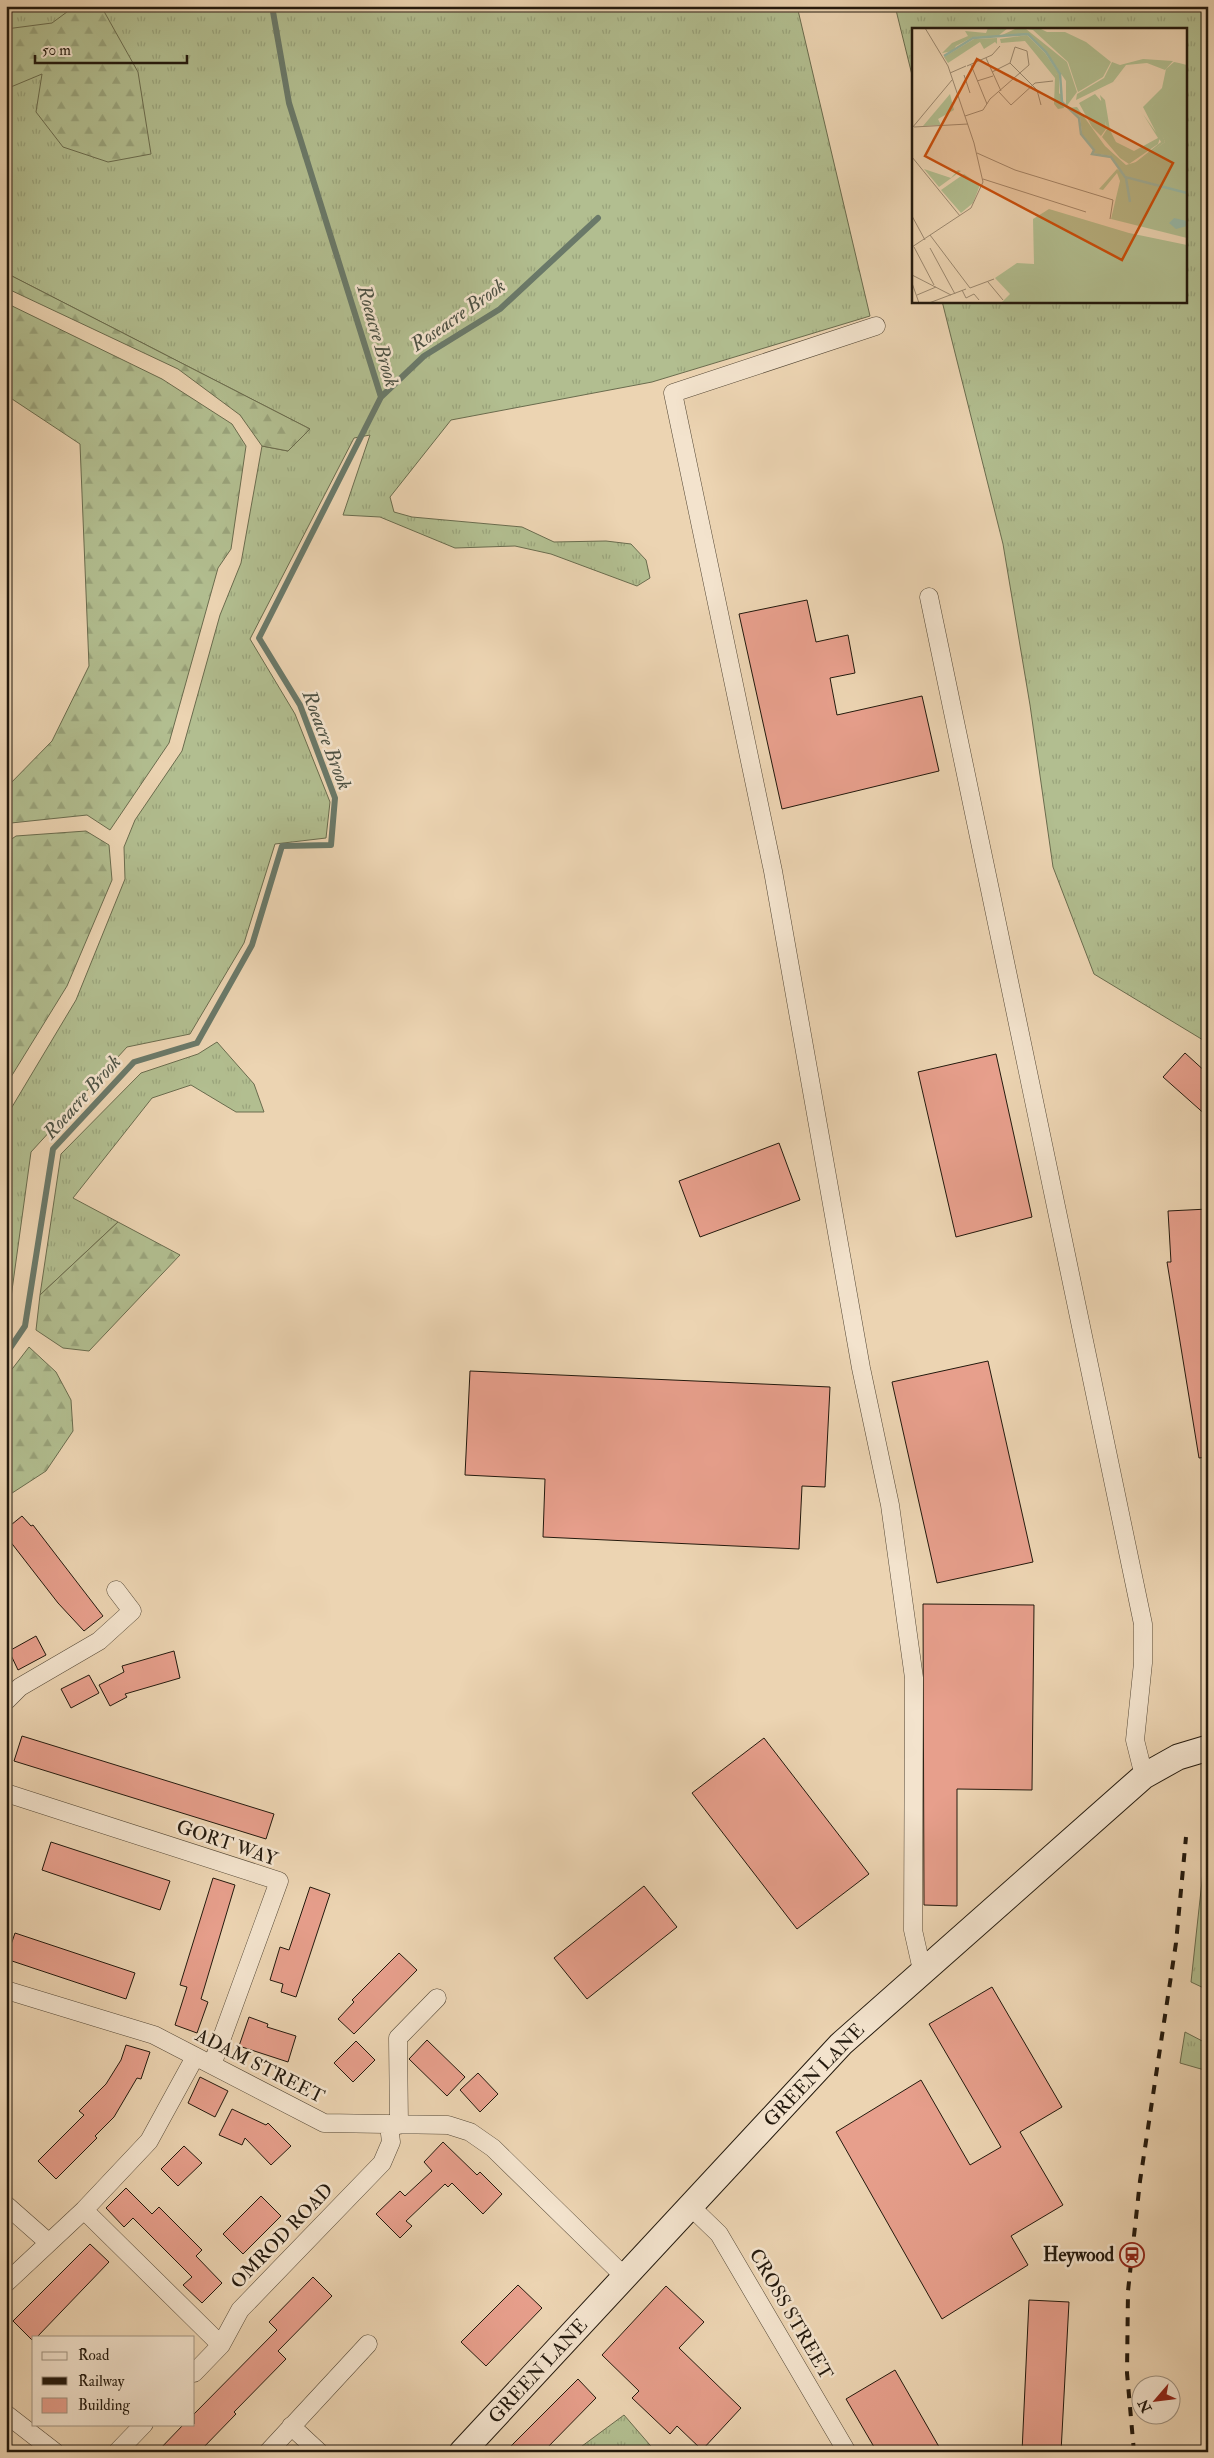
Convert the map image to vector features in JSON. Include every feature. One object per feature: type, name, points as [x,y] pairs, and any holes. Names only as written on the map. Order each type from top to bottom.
[{"type":"street","points":[[876,326],[673,393],[773,870],[861,1368],[890,1504],[914,1678],[913,1930],[922,1970]]},
{"type":"street","points":[[929,597],[1143,1624],[1143,1663],[1135,1740],[1144,1776]]},
{"type":"street","points":[[6,1701],[20,1687],[100,1641],[132,1611],[116,1590]]},
{"type":"street","name":"GREEN LANE","points":[[462,2452],[626,2278],[690,2206],[841,2044],[922,1970],[1144,1776],[1178,1757],[1208,1748]]},
{"type":"street","name":"GORT WAY","points":[[6,1793],[279,1880],[212,2065]]},
{"type":"street","name":"ADAM STREET","points":[[6,1990],[154,2035],[324,2123],[448,2125],[470,2132],[493,2148],[626,2278]]},
{"type":"street","name":"OMROD ROAD","points":[[195,2372],[222,2345],[240,2310],[382,2163],[391,2142],[394,2125],[398,2038],[437,1998]]},
{"type":"street","points":[[6,2283],[84,2210],[149,2141],[195,2056]]},
{"type":"street","points":[[6,2205],[48,2242]]},
{"type":"street","name":"CROSS STREET","points":[[690,2206],[719,2234],[847,2452]]},
{"type":"street","points":[[84,2210],[222,2345]]},
{"type":"street","points":[[268,2452],[368,2344]]},
{"type":"street","points":[[6,2414],[55,2452]]},
{"type":"street","points":[[117,2452],[142,2426]]},
{"type":"street","points":[[291,2426],[319,2452]]},
{"type":"green space","points":[[6,6],[797,6],[870,316],[652,382],[451,420],[390,497],[394,512],[412,517],[522,527],[554,542],[606,541],[631,544],[646,560],[650,578],[637,586],[551,554],[515,546],[455,548],[380,517],[343,515],[370,435],[354,438],[250,639],[295,714],[330,802],[326,838],[275,844],[244,943],[190,1034],[127,1047],[31,1152],[9,1312],[6,1310],[6,1117],[76,1000],[125,879],[124,847],[135,820],[182,751],[220,615],[241,563],[262,446],[288,451],[310,429],[6,273]]},
{"type":"green space","points":[[75,6],[101,6],[138,72],[151,154],[108,162],[63,147],[36,112],[42,74],[6,89],[6,29],[52,23]]},
{"type":"green space","points":[[895,6],[1208,6],[1208,1043],[1094,974],[1053,867],[1030,705],[1003,544],[942,302],[1186,302],[1186,28],[912,28],[912,75]]},
{"type":"green space","points":[[6,273],[310,429],[288,451],[262,446],[240,415],[178,369],[6,288]]},
{"type":"green space","points":[[6,303],[162,379],[232,424],[246,446],[231,549],[218,568],[169,743],[110,830],[87,815],[11,823],[6,826],[6,788],[52,741],[89,666],[80,444],[6,395]]},
{"type":"green space","points":[[86,831],[109,845],[112,880],[67,986],[6,1085],[6,843],[16,836]]},
{"type":"green space","points":[[217,1042],[254,1084],[264,1112],[236,1112],[191,1085],[152,1098],[73,1198],[118,1222],[40,1295],[61,1154],[141,1073],[198,1054]]},
{"type":"green space","points":[[118,1222],[180,1255],[89,1351],[63,1348],[36,1330],[40,1295]]},
{"type":"green space","points":[[29,1347],[56,1372],[71,1400],[73,1431],[46,1471],[6,1497],[6,1377]]},
{"type":"green space","points":[[1208,1826],[1208,1990],[1191,1982]]},
{"type":"green space","points":[[1185,2032],[1208,2044],[1208,2071],[1180,2063]]},
{"type":"green space","points":[[624,2415],[656,2452],[574,2452]]},
{"type":"building","points":[[807,600],[816,642],[848,635],[855,673],[830,678],[837,715],[922,696],[939,771],[782,809],[739,614]]},
{"type":"building","points":[[1185,1053],[1208,1074],[1208,1117],[1163,1077]]},
{"type":"building","points":[[996,1054],[1032,1217],[956,1237],[918,1072]]},
{"type":"building","points":[[779,1143],[800,1200],[700,1237],[679,1181]]},
{"type":"building","points":[[1208,1209],[1208,1457],[1199,1458],[1167,1262],[1171,1262],[1168,1211]]},
{"type":"building","points":[[988,1361],[1033,1562],[937,1583],[892,1382]]},
{"type":"building","points":[[470,1371],[830,1387],[825,1487],[802,1486],[799,1549],[543,1537],[545,1479],[465,1475]]},
{"type":"building","points":[[22,1516],[31,1526],[33,1525],[103,1616],[84,1631],[58,1603],[6,1536],[6,1529]]},
{"type":"building","points":[[923,1604],[1034,1605],[1032,1790],[957,1789],[957,1906],[924,1905]]},
{"type":"building","points":[[36,1636],[46,1655],[18,1670],[9,1651]]},
{"type":"building","points":[[174,1651],[180,1678],[125,1694],[127,1697],[110,1706],[99,1685],[124,1672],[122,1666]]},
{"type":"building","points":[[89,1675],[99,1693],[71,1708],[61,1689]]},
{"type":"building","points":[[22,1736],[274,1814],[266,1839],[14,1761]]},
{"type":"building","points":[[764,1738],[869,1874],[797,1929],[692,1793]]},
{"type":"building","points":[[51,1842],[170,1881],[160,1910],[42,1870]]},
{"type":"building","points":[[213,1878],[235,1885],[201,1999],[208,2002],[197,2033],[175,2025],[187,1987],[180,1985]]},
{"type":"building","points":[[644,1886],[677,1927],[587,1999],[554,1958]]},
{"type":"building","points":[[310,1887],[330,1894],[296,1997],[281,1992],[283,1984],[270,1980],[280,1947],[289,1950]]},
{"type":"building","points":[[15,1933],[135,1973],[126,1999],[6,1959]]},
{"type":"building","points":[[399,1953],[417,1970],[354,2034],[338,2019],[354,2002],[352,2000]]},
{"type":"building","points":[[992,1987],[1062,2107],[1020,2132],[1063,2205],[1011,2236],[1028,2265],[942,2319],[836,2132],[921,2080],[970,2165],[1001,2147],[929,2024]]},
{"type":"building","points":[[249,2017],[268,2024],[267,2027],[296,2036],[288,2062],[239,2046]]},
{"type":"building","points":[[427,2040],[465,2077],[447,2096],[409,2059]]},
{"type":"building","points":[[356,2041],[375,2060],[353,2082],[334,2063]]},
{"type":"building","points":[[126,2045],[150,2052],[141,2079],[137,2078],[114,2117],[95,2136],[97,2138],[56,2179],[38,2161],[84,2115],[79,2111],[106,2084],[121,2060]]},
{"type":"building","points":[[478,2073],[498,2094],[480,2112],[460,2090]]},
{"type":"building","points":[[200,2077],[228,2091],[215,2117],[188,2103]]},
{"type":"building","points":[[232,2109],[266,2125],[268,2123],[291,2146],[271,2165],[245,2138],[242,2145],[219,2135]]},
{"type":"building","points":[[443,2142],[477,2175],[480,2172],[502,2194],[483,2214],[452,2183],[448,2187],[445,2184],[406,2221],[412,2226],[400,2238],[376,2214],[400,2191],[405,2196],[432,2171],[424,2162]]},
{"type":"building","points":[[184,2146],[202,2163],[178,2186],[161,2169]]},
{"type":"building","points":[[126,2188],[152,2214],[159,2207],[202,2250],[196,2256],[222,2283],[202,2303],[183,2285],[192,2277],[133,2218],[124,2227],[106,2208]]},
{"type":"building","points":[[261,2196],[281,2216],[243,2254],[223,2234]]},
{"type":"building","points":[[90,2244],[109,2262],[38,2336],[32,2336],[32,2340],[13,2321]]},
{"type":"building","points":[[313,2277],[332,2296],[278,2351],[286,2359],[234,2412],[236,2414],[199,2452],[157,2452],[182,2426],[195,2426],[195,2413],[277,2330],[269,2322]]},
{"type":"building","points":[[518,2285],[542,2308],[486,2366],[461,2342]]},
{"type":"building","points":[[666,2286],[704,2322],[679,2348],[741,2408],[702,2450],[677,2426],[670,2434],[632,2398],[639,2391],[602,2355]]},
{"type":"building","points":[[1029,2300],[1069,2302],[1061,2452],[1022,2452]]},
{"type":"building","points":[[895,2370],[942,2452],[877,2452],[846,2399]]},
{"type":"building","points":[[578,2379],[596,2398],[543,2452],[505,2452]]},
{"type":"waterway","name":"Roeacre Brook","points":[[6,1354],[25,1326],[53,1149],[134,1062],[197,1043],[252,945],[282,846],[331,845],[335,798],[300,705],[259,638],[381,397],[289,103],[272,6]]},
{"type":"waterway","name":"Roseacre Brook","points":[[381,397],[424,356],[500,309],[598,218]]},
{"type":"railway","points":[[1134,2452],[1127,2373],[1128,2291],[1140,2181],[1176,1943],[1186,1837]]},
{"type":"place","name":"Heywood","points":[[1132,2255]]}]
